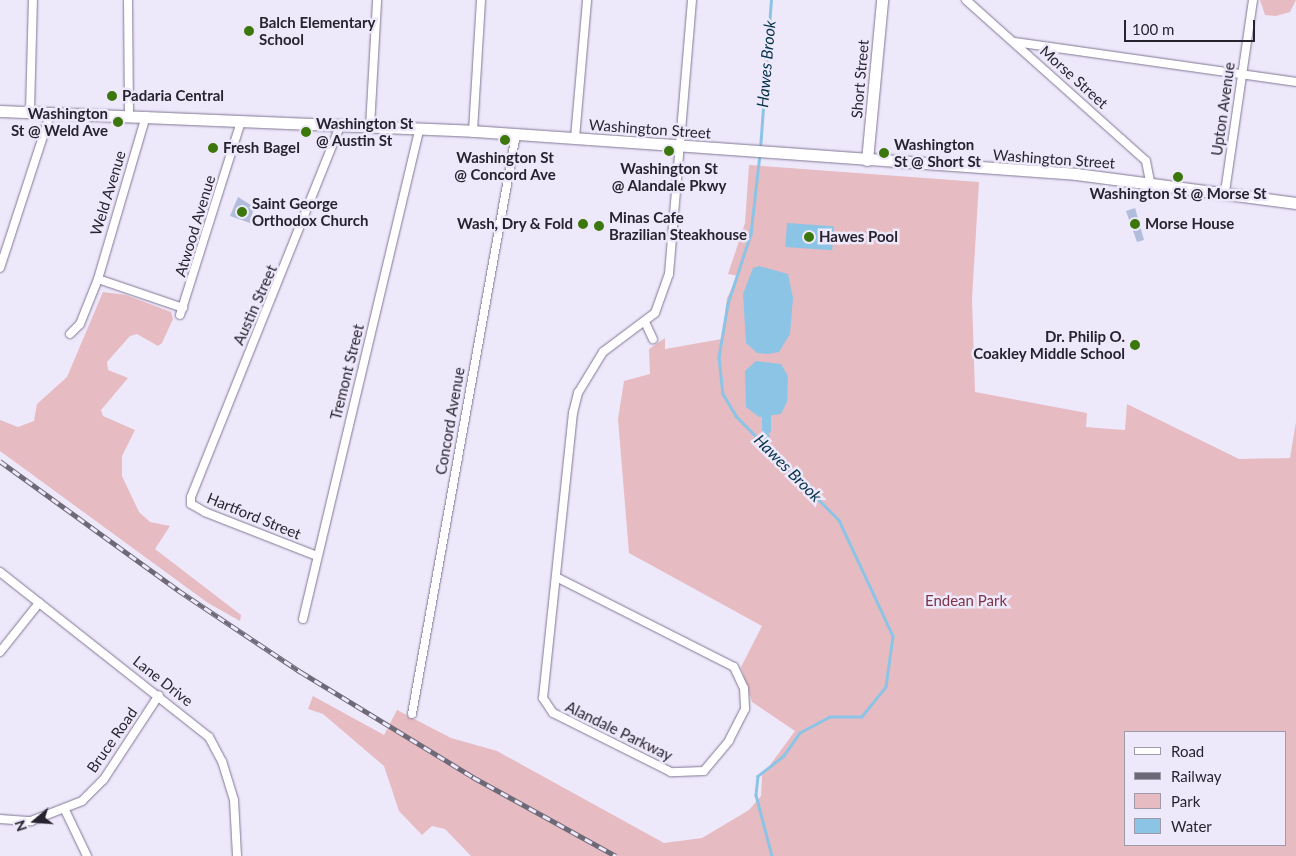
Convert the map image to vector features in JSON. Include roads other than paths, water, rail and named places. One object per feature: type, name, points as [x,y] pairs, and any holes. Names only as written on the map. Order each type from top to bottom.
[{"type":"main road","name":"Short Street","points":[[867,160],[882,0]]},
{"type":"main road","name":"Washington Street","points":[[0,112],[30,111],[129,115],[418,131],[472,131],[575,138],[1150,181],[1296,203]]},
{"type":"street","points":[[30,111],[33,0]]},
{"type":"street","points":[[128,0],[129,115]]},
{"type":"street","points":[[370,127],[377,0]]},
{"type":"street","points":[[472,131],[481,0]]},
{"type":"street","points":[[575,138],[587,0]]},
{"type":"street","name":"Alandale Parkway","points":[[556,577],[734,667],[744,688],[745,709],[729,742],[704,772],[671,772],[546,707],[543,698],[556,577],[578,393],[603,352],[645,322],[660,303],[669,274],[682,146],[692,0]]},
{"type":"street","name":"Morse Street","points":[[966,0],[1146,161],[1150,181]]},
{"type":"street","name":"Upton Avenue","points":[[1225,192],[1253,0]]},
{"type":"street","points":[[1015,42],[1296,82]]},
{"type":"street","points":[[0,268],[51,112]]},
{"type":"street","name":"Weld Avenue","points":[[70,334],[80,324],[98,279],[146,116]]},
{"type":"street","name":"Atwood Avenue","points":[[98,279],[182,312],[241,122]]},
{"type":"street","name":"Austin Street","points":[[192,493],[340,126]]},
{"type":"street","name":"Tremont Street","points":[[303,620],[418,131]]},
{"type":"street","name":"Concord Avenue","points":[[412,714],[516,134]]},
{"type":"street","points":[[645,322],[653,339]]},
{"type":"street","name":"Hartford Street","points":[[192,493],[191,504],[205,512],[317,556]]},
{"type":"street","name":"Lane Drive","points":[[0,572],[39,604],[160,695],[208,737],[222,761],[237,820],[237,856]]},
{"type":"street","points":[[0,652],[39,604]]},
{"type":"street","name":"Bruce Road","points":[[0,819],[32,821],[65,810],[82,801],[104,779],[160,695]]},
{"type":"street","points":[[65,810],[87,856]]},
{"type":"water","name":"Hawes Pool","points":[[787,223],[834,226],[832,250],[785,247]]},
{"type":"water","points":[[759,266],[788,274],[793,298],[790,334],[779,352],[768,354],[757,353],[746,343],[743,294],[753,268]]},
{"type":"water","points":[[756,361],[781,364],[788,376],[787,402],[781,414],[759,417],[746,407],[745,371]]},
{"type":"waterway","name":"Hawes Brook","points":[[760,149],[771,0]]},
{"type":"waterway","name":"Hawes Brook","points":[[760,154],[751,234],[728,304],[719,357],[723,394],[736,416],[839,520],[893,636],[886,687],[862,717],[830,717],[800,733],[784,756],[758,776],[756,795],[772,856]]},
{"type":"waterway","points":[[766,407],[766,429]]},
{"type":"waterway","points":[[763,441],[765,436]]},
{"type":"railway","points":[[0,461],[178,590],[301,672],[473,777],[616,856]]},
{"type":"place","name":"Balch Elementary School","points":[[249,31]]},
{"type":"place","name":"Padaria Central","points":[[112,96]]},
{"type":"place","name":"Washington St @ Weld Ave","points":[[118,122]]},
{"type":"place","name":"Washington St @ Austin St","points":[[306,132]]},
{"type":"place","name":"Washington St @ Concord Ave","points":[[505,140]]},
{"type":"place","name":"Fresh Bagel","points":[[213,148]]},
{"type":"place","name":"Washington St @ Alandale Pkwy","points":[[669,151]]},
{"type":"place","name":"Washington St @ Short St","points":[[884,153]]},
{"type":"place","name":"Washington St @ Morse St","points":[[1178,177]]},
{"type":"place","name":"Saint George Orthodox Church","points":[[242,212]]},
{"type":"place","name":"Wash, Dry & Fold","points":[[583,224]]},
{"type":"place","name":"Morse House","points":[[1135,224]]},
{"type":"place","name":"Minas Cafe Brazilian Steakhouse","points":[[599,226]]},
{"type":"place","name":"Hawes Pool","points":[[809,237]]},
{"type":"place","name":"Dr. Philip O. Coakley Middle School","points":[[1135,345]]},
{"type":"park label","name":"Endean Park","points":[[966,601]]}]
